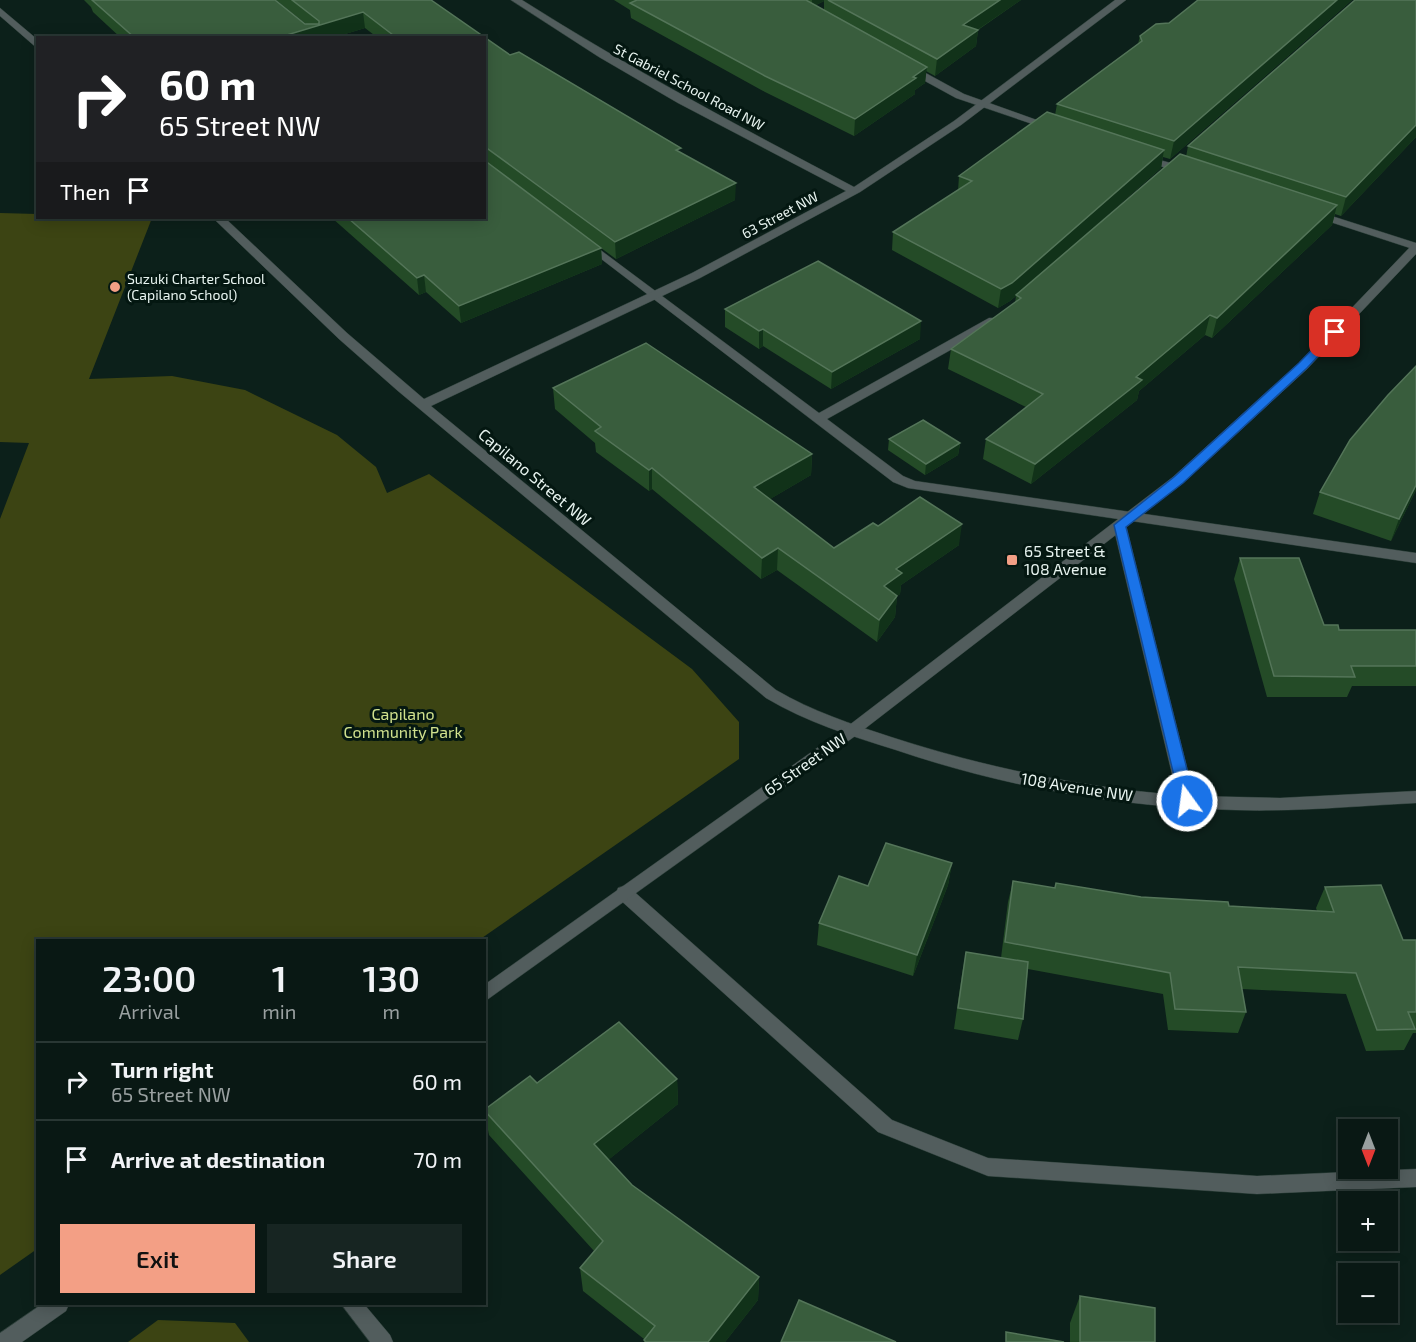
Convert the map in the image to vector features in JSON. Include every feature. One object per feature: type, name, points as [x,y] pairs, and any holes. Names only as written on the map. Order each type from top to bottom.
[{"type":"street","name":"St Gabriel School Road NW","points":[[516,0],[602,55],[682,101],[854,191]]},
{"type":"street","name":"63 Street NW","points":[[422,405],[747,250],[854,191],[911,156],[1121,0]]},
{"type":"street","points":[[0,11],[36,44]]},
{"type":"street","points":[[901,63],[960,96],[1068,133]]},
{"type":"street","points":[[1132,154],[1196,173]]},
{"type":"street","points":[[1306,211],[1416,247]]},
{"type":"street","name":"Capilano Street NW","points":[[220,219],[343,336],[422,405],[771,693],[793,708],[853,730]]},
{"type":"street","points":[[575,235],[897,478],[913,485],[1125,521],[1416,558]]},
{"type":"street","name":"65 Street NW","points":[[486,993],[853,730],[1178,480],[1303,366],[1416,247]]},
{"type":"street","points":[[818,419],[1006,311]]},
{"type":"street","points":[[1125,521],[1187,801]]},
{"type":"street","name":"108 Avenue NW","points":[[853,730],[911,750],[989,772],[1113,795],[1187,801],[1272,804],[1416,797]]},
{"type":"street","points":[[624,893],[885,1126],[988,1167],[1257,1185],[1416,1178]]},
{"type":"street","points":[[5,1342],[57,1305]]},
{"type":"street","points":[[352,1305],[383,1342]]},
{"type":"green space","name":"Capilano Community Park","points":[[0,213],[36,214],[36,219],[152,219],[89,379],[172,376],[245,390],[337,435],[376,467],[387,493],[429,474],[692,669],[739,722],[739,759],[480,939],[36,939],[36,1250],[0,1275],[0,519],[29,443],[0,442]]},
{"type":"green space","points":[[158,1320],[235,1323],[249,1342],[128,1342]]},
{"type":"building","points":[[92,0],[275,0],[305,24],[319,24],[319,21],[292,0],[431,0],[483,36],[394,36],[363,12],[284,36],[133,36]]},
{"type":"building","points":[[637,0],[806,0],[927,67],[913,77],[916,78],[855,119],[765,76],[630,3]]},
{"type":"building","points":[[828,0],[1000,0],[963,25],[978,30],[937,59]]},
{"type":"building","points":[[1198,0],[1337,0],[1174,141],[1057,104],[1142,41],[1140,36],[1156,24],[1169,23]]},
{"type":"building","points":[[1355,0],[1416,0],[1416,125],[1346,197],[1188,146]]},
{"type":"building","points":[[486,38],[510,55],[519,52],[681,148],[676,150],[736,183],[615,242],[486,147]]},
{"type":"building","points":[[1047,112],[1164,150],[1012,283],[1001,289],[893,232],[972,181],[959,176]]},
{"type":"building","points":[[1180,154],[1337,205],[1217,318],[1210,315],[1136,377],[1142,380],[1035,464],[986,439],[1043,394],[951,349],[1021,298],[1016,295]]},
{"type":"building","points":[[486,162],[601,248],[459,306],[424,275],[417,278],[349,219],[486,219]]},
{"type":"building","points":[[818,261],[921,321],[832,372],[763,329],[759,331],[725,309]]},
{"type":"building","points":[[646,343],[812,454],[754,487],[834,548],[873,523],[878,526],[920,497],[962,524],[896,569],[902,573],[884,586],[897,596],[879,620],[778,548],[762,558],[652,468],[649,470],[595,431],[601,427],[553,388]]},
{"type":"building","points":[[1416,366],[1416,485],[1399,519],[1320,492],[1350,440]]},
{"type":"building","points":[[923,420],[960,443],[926,464],[889,439]]},
{"type":"building","points":[[1240,558],[1299,558],[1324,625],[1338,625],[1339,630],[1416,630],[1416,666],[1351,666],[1355,677],[1274,676]]},
{"type":"building","points":[[886,843],[952,863],[917,955],[819,923],[839,876],[868,886]]},
{"type":"building","points":[[1013,881],[1055,888],[1056,883],[1141,897],[1228,902],[1229,906],[1334,912],[1325,887],[1381,885],[1403,940],[1416,940],[1416,1012],[1408,1012],[1415,1029],[1377,1030],[1356,973],[1238,967],[1246,1012],[1175,1009],[1170,973],[1005,942]]},
{"type":"building","points":[[966,952],[1028,962],[1023,1019],[958,1008]]},
{"type":"building","points":[[619,1022],[677,1079],[594,1144],[632,1185],[759,1277],[708,1342],[646,1342],[644,1340],[655,1326],[580,1268],[603,1241],[486,1112],[486,1109],[530,1076],[537,1083]]},
{"type":"building","points":[[1080,1296],[1155,1308],[1155,1342],[1080,1342]]},
{"type":"building","points":[[799,1300],[896,1342],[781,1342]]},
{"type":"building","points":[[1006,1332],[1064,1342],[1006,1342]]},
{"type":"place","name":"Suzuki Charter School (Capilano School)","points":[[115,287]]},
{"type":"place","name":"65 Street & 108 Avenue","points":[[1012,560]]},
{"type":"route","points":[[1187,801],[1120,525],[1178,480],[1303,366],[1335,332]]}]
